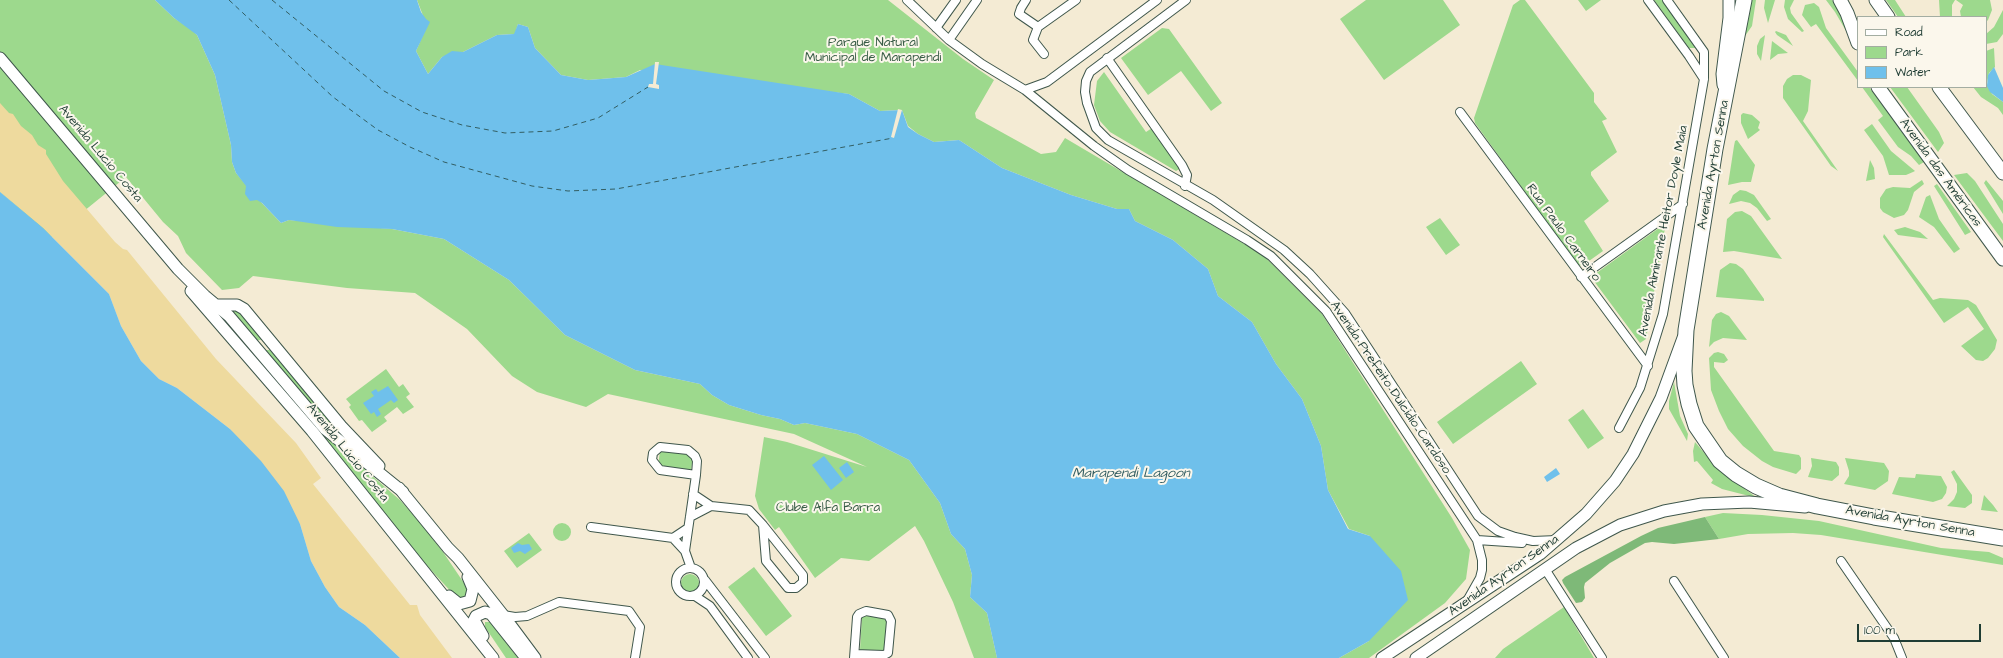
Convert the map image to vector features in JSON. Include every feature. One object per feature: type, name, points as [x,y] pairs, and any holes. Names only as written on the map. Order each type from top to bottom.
[{"type":"highway","name":"Avenida Ayrton Senna","points":[[1744,0],[1715,149],[1686,330],[1684,371],[1689,404],[1696,426],[1720,461],[1736,474],[1756,486],[1779,496],[1817,506],[2003,538]]},
{"type":"highway","points":[[1840,0],[1847,13],[1857,40]]},
{"type":"highway","points":[[1876,0],[1887,16]]},
{"type":"highway","name":"Avenida das Américas","points":[[1879,88],[1947,184],[2003,259]]},
{"type":"highway","points":[[1940,88],[2003,174]]},
{"type":"main road","points":[[1725,97],[1722,74],[1728,24],[1728,0]]},
{"type":"main road","name":"Avenida Lúcio Costa","points":[[0,58],[178,269],[229,316],[325,429],[403,492]]},
{"type":"main road","name":"Avenida Lúcio Costa","points":[[178,269],[181,280],[312,431],[493,658]]},
{"type":"main road","name":"Avenida Lúcio Costa","points":[[216,305],[237,305],[244,309],[291,363],[341,426],[403,492],[448,548],[458,558],[503,615],[534,658]]},
{"type":"main road","name":"Avenida Ayrton Senna","points":[[1382,658],[1540,554],[1586,514],[1602,497],[1633,454],[1661,398],[1686,330]]},
{"type":"main road","points":[[265,377],[253,359],[253,354],[260,344],[265,343],[271,346],[291,363]]},
{"type":"main road","name":"Avenida Ayrton Senna","points":[[1416,658],[1597,535],[1640,518],[1664,511],[1702,504],[1749,502],[1789,506],[1817,506]]},
{"type":"main road","points":[[429,578],[459,604],[465,604],[470,601],[473,589],[458,558]]},
{"type":"main road","points":[[497,658],[474,620],[476,616],[481,613],[485,612],[491,614],[526,658]]},
{"type":"street","name":"Avenida Prefeito Dulcídio Cardoso","points":[[907,0],[949,40],[1002,77],[1025,90],[1094,146],[1128,170],[1247,240],[1271,256],[1326,311],[1477,540],[1482,560],[1482,570],[1480,578],[1466,602]]},
{"type":"street","points":[[936,28],[956,0]]},
{"type":"street","points":[[949,40],[977,0]]},
{"type":"street","points":[[1026,0],[1020,8],[1019,14],[1038,27]]},
{"type":"street","points":[[1044,54],[1033,40],[1038,27],[1076,0]]},
{"type":"street","points":[[1025,90],[1047,82],[1157,0]]},
{"type":"street","name":"Avenida Prefeito Dulcídio Cardoso","points":[[1186,0],[1090,72],[1086,81],[1085,92],[1090,114],[1096,128],[1108,140],[1185,186],[1213,200],[1284,250],[1310,274],[1345,313],[1478,516],[1498,531],[1533,541],[1557,540]]},
{"type":"street","points":[[1648,0],[1704,79]]},
{"type":"street","name":"Avenida Almirante Heitor Doyle Maia","points":[[1619,428],[1634,403],[1648,366],[1663,314],[1704,79],[1705,59],[1701,48],[1667,0]]},
{"type":"street","points":[[1689,56],[1701,48]]},
{"type":"street","points":[[1107,58],[1182,165],[1187,175],[1185,186]]},
{"type":"street","name":"Rua Paulo Carneiro","points":[[1460,112],[1580,277],[1648,366]]},
{"type":"street","points":[[1580,277],[1683,204]]},
{"type":"street","points":[[685,551],[696,475],[697,461],[695,456],[688,450],[660,447],[653,454],[652,460],[660,470],[696,475]]},
{"type":"street","points":[[693,494],[711,506],[749,510],[762,526],[804,578],[803,582],[796,588],[788,588],[766,561],[762,526]]},
{"type":"street","points":[[690,517],[711,506]]},
{"type":"street","points":[[591,527],[673,538],[685,551],[691,568]]},
{"type":"street","points":[[673,538],[688,528]]},
{"type":"street","points":[[1477,540],[1520,543],[1533,541]]},
{"type":"street","points":[[1841,561],[1894,638],[1902,658]]},
{"type":"street","points":[[705,580],[703,590],[695,596],[690,597],[681,593],[676,585],[678,575],[686,568],[691,568],[700,572],[765,658]]},
{"type":"street","points":[[1545,569],[1602,658]]},
{"type":"street","points":[[1674,581],[1724,658]]},
{"type":"street","points":[[695,596],[710,606],[748,658]]},
{"type":"street","points":[[503,615],[515,617],[527,616],[559,602],[629,611],[640,627],[635,658]]},
{"type":"street","points":[[866,611],[888,615],[891,621],[888,653],[884,655],[854,656],[857,617],[859,614],[866,611]]},
{"type":"green space","name":"Clube Alfa Barra","points":[[0,0],[155,0],[174,18],[191,29],[197,35],[215,75],[231,145],[232,162],[236,173],[281,223],[289,220],[392,229],[444,239],[509,280],[565,335],[635,370],[700,384],[712,395],[729,405],[780,419],[794,425],[805,423],[857,434],[909,460],[940,503],[951,534],[965,549],[972,575],[970,597],[987,613],[997,658],[974,658],[953,602],[924,541],[915,526],[869,561],[841,558],[815,578],[779,527],[775,530],[759,509],[755,496],[764,437],[787,442],[867,467],[794,434],[608,394],[586,407],[537,392],[512,376],[467,329],[415,293],[347,288],[253,276],[239,288],[222,290],[186,253],[178,236],[163,222],[126,177],[52,237],[0,192]]},
{"type":"green space","name":"Parque Natural Municipal de Marapendi","points":[[417,0],[888,0],[963,59],[994,80],[975,113],[976,118],[1041,154],[1056,152],[1065,138],[1263,255],[1322,314],[1452,518],[1470,550],[1466,579],[1445,603],[1369,658],[1339,658],[1369,641],[1370,536],[1349,529],[1328,490],[1321,446],[1302,399],[1276,364],[1252,322],[1218,296],[1208,269],[1173,240],[1135,221],[1129,209],[1117,209],[1071,195],[1002,168],[959,140],[934,142],[918,134],[908,126],[902,110],[880,111],[849,94],[640,70],[626,77],[588,80],[561,75],[535,48],[528,27],[518,24],[515,34],[497,35],[463,52],[442,57],[428,74],[416,51],[427,26]]},
{"type":"green space","points":[[1366,0],[1443,0],[1460,25],[1384,80],[1340,19]]},
{"type":"green space","points":[[1520,0],[1525,0],[1594,93],[1594,102],[1607,119],[1602,121],[1617,152],[1591,172],[1591,175],[1609,201],[1584,221],[1603,251],[1582,266],[1577,264],[1475,123],[1474,118],[1513,5]]},
{"type":"green space","points":[[1578,0],[1601,0],[1586,11]]},
{"type":"green space","points":[[1654,0],[1663,0],[1695,44],[1695,48],[1689,48]]},
{"type":"green space","points":[[1751,0],[1756,0],[1752,26],[1745,36]]},
{"type":"green space","points":[[1765,0],[1775,0],[1768,23],[1764,8]]},
{"type":"green space","points":[[1785,0],[1794,0],[1790,8],[1791,13],[1804,31],[1802,32],[1788,19],[1784,7]]},
{"type":"green space","points":[[1826,0],[1832,0],[1837,6],[1849,36],[1835,12]]},
{"type":"green space","points":[[1886,0],[1895,0],[1905,16],[1897,16]]},
{"type":"green space","points":[[1939,0],[1955,0],[1952,5],[1952,16],[1940,16]]},
{"type":"green space","points":[[1956,0],[1990,0],[1992,10],[1987,21],[1987,16],[1961,16],[1960,11],[1963,5]]},
{"type":"green space","points":[[1814,3],[1819,7],[1826,28],[1857,71],[1857,80],[1816,24],[1811,27],[1802,15],[1805,5]]},
{"type":"green space","points":[[2003,10],[2003,34],[1997,42],[1987,44],[1987,33],[1994,27]]},
{"type":"green space","points":[[1162,28],[1169,29],[1222,103],[1211,111],[1181,71],[1148,95],[1121,58]]},
{"type":"green space","points":[[1776,31],[1786,35],[1793,46],[1777,35],[1775,32]]},
{"type":"green space","points":[[1765,35],[1761,61],[1757,54],[1757,46],[1760,39]]},
{"type":"green space","points":[[1772,41],[1788,53],[1778,54],[1770,60]]},
{"type":"green space","points":[[1994,48],[1995,67],[1989,73],[1987,83],[1987,51]]},
{"type":"green space","points":[[1104,72],[1146,132],[1152,128],[1181,168],[1176,171],[1110,132],[1100,121],[1094,105],[1097,81]]},
{"type":"green space","points":[[1793,75],[1801,75],[1811,80],[1808,111],[1803,121],[1838,171],[1831,166],[1783,98],[1783,86],[1787,79]]},
{"type":"green space","points":[[1987,83],[1992,94],[2003,102],[2003,115],[1998,108],[1981,97],[1974,88],[1987,88]]},
{"type":"green space","points":[[1863,88],[1870,88],[1924,162],[1919,165],[1911,156],[1898,147],[1878,120],[1883,116]]},
{"type":"green space","points":[[1891,88],[1908,88],[1939,132],[1944,143],[1938,152]]},
{"type":"green space","points":[[1743,113],[1752,115],[1760,122],[1758,128],[1760,130],[1748,139],[1741,123],[1741,115]]},
{"type":"green space","points":[[1872,124],[1891,151],[1915,171],[1906,175],[1889,175],[1883,156],[1864,130]]},
{"type":"green space","points":[[1737,140],[1755,165],[1751,182],[1728,185],[1735,141]]},
{"type":"green space","points":[[1870,160],[1874,168],[1875,179],[1866,181]]},
{"type":"green space","points":[[1967,173],[1975,181],[2003,224],[2003,241],[1954,175]]},
{"type":"green space","points":[[1922,180],[1924,184],[1914,192],[1908,210],[1904,215],[1894,218],[1883,212],[1880,208],[1880,198],[1886,189],[1893,187],[1910,188]]},
{"type":"green space","points":[[1986,180],[2003,201],[2003,214],[1984,183]]},
{"type":"green space","points":[[1937,184],[1971,232],[1965,235],[1934,186]]},
{"type":"green space","points":[[1740,190],[1754,195],[1771,219],[1767,221],[1757,208],[1750,203],[1741,201],[1729,204],[1733,195]]},
{"type":"green space","points":[[1930,195],[1939,219],[1960,249],[1954,253],[1934,227],[1919,217],[1926,197]]},
{"type":"green space","points":[[1742,211],[1751,216],[1782,259],[1734,251],[1723,252],[1727,219],[1735,212]]},
{"type":"green space","points":[[1440,218],[1460,245],[1446,255],[1426,227]]},
{"type":"green space","points":[[1663,225],[1665,228],[1646,339],[1640,343],[1591,277]]},
{"type":"green space","points":[[1905,227],[1920,232],[1928,239],[1898,235],[1894,230]]},
{"type":"green space","points":[[1884,234],[1933,300],[1940,298],[1968,300],[1976,305],[1997,340],[1995,349],[1988,358],[1983,361],[1976,360],[1961,346],[1984,329],[1968,307],[1944,323],[1883,237]]},
{"type":"green space","points":[[1730,263],[1736,264],[1743,269],[1764,301],[1716,297],[1720,270]]},
{"type":"green space","points":[[237,308],[264,339],[255,341],[230,310]]},
{"type":"green space","points":[[1721,312],[1729,316],[1747,340],[1723,338],[1714,342],[1709,347],[1712,320],[1716,314]]},
{"type":"green space","points":[[271,350],[331,420],[326,424],[264,351]]},
{"type":"green space","points":[[1718,352],[1724,354],[1728,360],[1724,363],[1714,362],[1714,367],[1774,451],[1799,455],[1801,458],[1801,469],[1796,474],[1773,467],[1762,461],[1743,446],[1728,429],[1711,390],[1709,358],[1714,353]]},
{"type":"green space","points":[[1521,361],[1537,384],[1453,444],[1437,422]]},
{"type":"green space","points":[[386,369],[399,387],[403,384],[410,394],[406,397],[414,407],[403,414],[397,407],[384,417],[387,421],[372,432],[362,420],[359,421],[349,407],[351,405],[346,399]]},
{"type":"green space","points":[[1674,382],[1680,416],[1688,434],[1687,441],[1669,409],[1669,401]]},
{"type":"green space","points":[[1583,409],[1604,438],[1588,449],[1568,420]]},
{"type":"green space","points":[[325,435],[400,500],[418,520],[443,552],[468,589],[467,597],[460,599],[455,596],[419,557],[323,437]]},
{"type":"green space","points":[[1695,442],[1717,468],[1757,498],[1722,489],[1711,483],[1713,480],[1697,461],[1694,462],[1693,451]]},
{"type":"green space","points":[[660,451],[693,455],[691,471],[658,466]]},
{"type":"green space","points":[[1811,458],[1836,462],[1839,467],[1839,475],[1832,481],[1808,477],[1812,466]]},
{"type":"green space","points":[[1845,458],[1884,463],[1889,471],[1888,481],[1875,490],[1844,484],[1849,476]]},
{"type":"green space","points":[[1954,470],[1972,495],[1972,503],[1965,508],[1947,506],[1954,499],[1957,492],[1957,484],[1951,472]]},
{"type":"green space","points":[[1916,474],[1941,476],[1947,487],[1946,493],[1942,499],[1933,502],[1892,494],[1899,477],[1915,478]]},
{"type":"green space","points":[[1984,495],[1993,505],[1998,512],[1981,510]]},
{"type":"green space","points":[[1723,513],[1762,515],[1819,521],[1941,548],[1989,552],[2003,558],[2003,565],[1821,535],[1793,533],[1748,534],[1719,539],[1705,517]]},
{"type":"green space","points":[[1705,517],[1719,539],[1674,544],[1652,542],[1645,543],[1610,563],[1585,583],[1585,598],[1582,602],[1576,603],[1563,583],[1562,580],[1565,577],[1658,528]]},
{"type":"green space","points":[[562,523],[568,526],[571,532],[568,538],[562,541],[556,538],[553,532],[556,526]]},
{"type":"green space","points":[[529,533],[542,550],[517,568],[504,551]]},
{"type":"green space","points":[[754,567],[792,616],[766,636],[728,587]]},
{"type":"green space","points":[[686,574],[694,574],[699,579],[697,590],[694,592],[686,592],[681,587],[681,579]]},
{"type":"green space","points":[[1564,607],[1594,658],[1495,658],[1503,649]]},
{"type":"green space","points":[[862,616],[889,617],[886,652],[860,650]]},
{"type":"green space","points":[[485,622],[490,622],[518,658],[506,658],[485,627]]},
{"type":"sand","points":[[0,103],[9,113],[13,114],[21,126],[32,135],[38,145],[46,150],[46,154],[63,181],[115,242],[123,249],[127,250],[216,359],[296,443],[321,478],[313,484],[410,605],[417,605],[420,615],[452,658],[400,658],[365,625],[339,607],[325,587],[311,561],[300,524],[230,429],[177,388],[159,379],[141,361],[121,326],[109,294],[43,228],[0,192]]},
{"type":"water","name":"Marapendi Lagoon","points":[[155,0],[417,0],[421,12],[430,22],[416,51],[428,74],[442,57],[452,51],[463,52],[497,35],[514,34],[518,24],[528,27],[535,48],[561,75],[588,80],[626,77],[655,64],[849,94],[880,111],[902,110],[908,127],[934,142],[959,140],[1002,168],[1071,195],[1117,209],[1129,209],[1135,221],[1173,240],[1208,269],[1218,296],[1252,322],[1276,364],[1302,399],[1321,446],[1328,490],[1348,529],[1370,536],[1401,571],[1408,600],[1369,641],[1339,658],[997,658],[987,613],[970,597],[972,575],[965,549],[951,534],[940,503],[909,460],[857,434],[805,423],[794,425],[780,419],[729,405],[712,395],[700,384],[635,370],[565,335],[509,280],[444,239],[392,229],[337,227],[289,220],[281,223],[262,203],[257,200],[250,201],[245,194],[246,186],[236,173],[232,162],[231,145],[215,75],[197,35],[174,18]]},
{"type":"water","points":[[1994,67],[2003,88],[2003,102],[1990,92],[1987,86],[1988,75]]},
{"type":"water","points":[[0,192],[43,228],[109,294],[121,326],[141,361],[159,379],[177,388],[230,429],[261,461],[284,491],[300,524],[311,561],[325,587],[339,607],[365,625],[400,658],[0,658]]},
{"type":"water","points":[[388,386],[398,400],[394,403],[391,400],[378,409],[381,414],[377,417],[374,412],[371,414],[363,403],[374,396],[371,392],[376,389],[378,392]]},
{"type":"water","points":[[824,456],[843,480],[831,490],[812,465]]},
{"type":"water","points":[[847,462],[854,472],[846,478],[839,468]]},
{"type":"water","points":[[1556,468],[1560,474],[1547,482],[1544,477]]},
{"type":"water","points":[[518,543],[522,545],[529,544],[532,549],[525,554],[520,551],[514,553],[511,548]]},
{"type":"pier","points":[[655,62],[659,62],[656,84],[659,85],[659,89],[648,87],[649,84],[653,84]]},
{"type":"pier","points":[[898,109],[902,110],[894,138],[891,137]]},
{"type":"ferry route","points":[[229,0],[333,97],[378,130],[410,147],[444,162],[532,186],[568,191],[616,189],[893,138]]},
{"type":"ferry route","points":[[272,0],[384,91],[422,112],[462,125],[505,133],[553,131],[598,118],[648,87]]}]
